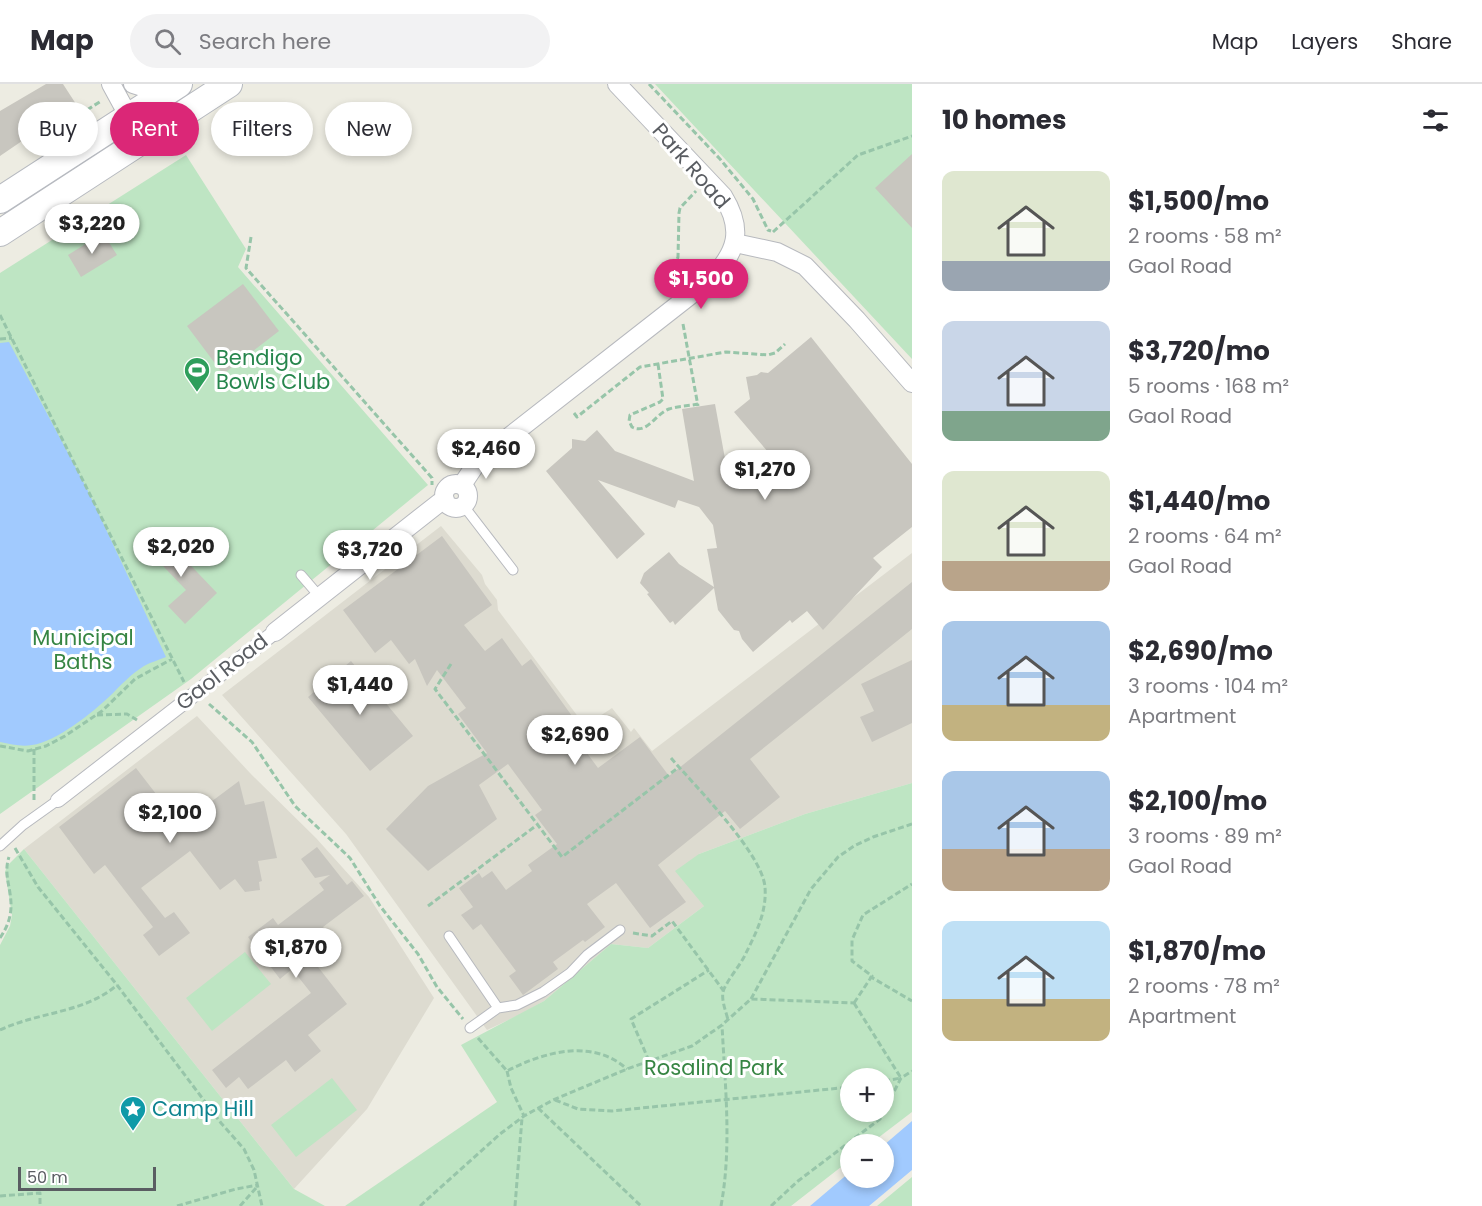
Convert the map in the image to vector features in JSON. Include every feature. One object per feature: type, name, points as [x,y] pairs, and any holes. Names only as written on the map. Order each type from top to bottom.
[{"type":"main road","points":[[179,102],[207,84]]},
{"type":"main road","points":[[0,233],[230,84]]},
{"type":"main road","points":[[152,102],[172,89]]},
{"type":"main road","points":[[0,200],[110,129]]},
{"type":"street","points":[[133,84],[172,89]]},
{"type":"street","name":"Park Road","points":[[617,84],[707,179],[731,209],[735,222],[735,243]]},
{"type":"street","points":[[462,485],[472,469],[486,455],[711,279],[729,259],[735,243],[770,249],[805,266],[857,320],[912,383]]},
{"type":"street","points":[[455,484],[465,487],[468,495],[463,505],[453,507],[445,500],[445,493],[449,487],[455,484]]},
{"type":"street","name":"Gaol Road","points":[[58,800],[445,500]]},
{"type":"lane","points":[[463,505],[513,570]]},
{"type":"lane","points":[[301,575],[320,597]]},
{"type":"lane","name":"Gaol Road","points":[[3,843],[58,800]]},
{"type":"lane","points":[[470,1028],[498,1008],[517,1005],[543,993],[570,973],[586,955],[620,930]]},
{"type":"lane","points":[[449,936],[498,1008]]},
{"type":"path","points":[[649,84],[720,159],[753,199],[768,230],[782,237]]},
{"type":"path","points":[[96,102],[110,90]]},
{"type":"path","points":[[773,232],[858,155],[912,136]]},
{"type":"path","points":[[677,293],[674,267],[678,257],[680,208],[707,179]]},
{"type":"path","points":[[251,237],[246,268],[432,478],[432,486]]},
{"type":"path","points":[[0,315],[183,681],[252,742],[295,806],[341,848],[365,880],[380,906],[418,954],[441,993],[507,1071],[511,1088],[523,1117],[515,1206]]},
{"type":"path","points":[[658,364],[663,399],[630,415],[629,420],[632,427],[645,428],[666,410],[698,405],[685,331]]},
{"type":"path","points":[[0,339],[12,338]]},
{"type":"path","points":[[574,413],[577,417],[640,367],[726,352],[768,355],[775,353],[785,344]]},
{"type":"path","points":[[0,746],[28,751],[46,746],[95,716],[135,679],[172,659]]},
{"type":"path","points":[[451,664],[435,689],[562,857],[679,767]]},
{"type":"path","points":[[95,716],[127,714],[137,720],[144,732]]},
{"type":"path","points":[[34,749],[34,817]]},
{"type":"path","points":[[671,758],[737,834],[762,871],[765,888],[764,906],[758,927],[738,970],[723,990]]},
{"type":"path","points":[[420,1206],[500,1134],[538,1108],[627,1068],[692,1046],[722,1025],[751,999],[811,889],[838,857],[873,837],[912,824]]},
{"type":"path","points":[[428,906],[537,825]]},
{"type":"path","points":[[3,843],[16,850],[38,887],[117,985],[221,1123],[244,1149],[250,1158],[262,1206]]},
{"type":"path","points":[[1,868],[16,850]]},
{"type":"path","points":[[854,1003],[872,976],[852,961],[852,940],[864,915],[912,884]]},
{"type":"path","points":[[0,938],[9,919],[8,902],[4,891]]},
{"type":"path","points":[[620,930],[652,936],[672,921],[723,990],[728,1020]]},
{"type":"path","points":[[649,1061],[631,1019],[709,970]]},
{"type":"path","points":[[854,1003],[871,977],[912,1001]]},
{"type":"path","points":[[0,1030],[23,1020],[84,1005],[108,993],[117,985]]},
{"type":"path","points":[[751,999],[854,1003]]},
{"type":"path","points":[[854,1003],[901,1078]]},
{"type":"path","points":[[721,1206],[725,1186],[726,1101],[722,1025]]},
{"type":"path","points":[[507,1071],[550,1053],[567,1051],[597,1053],[627,1068]]},
{"type":"path","points":[[894,1079],[912,1071]]},
{"type":"path","points":[[771,1206],[798,1181],[880,1119],[901,1078]]},
{"type":"path","points":[[553,1100],[578,1109],[612,1111],[840,1088]]},
{"type":"path","points":[[538,1108],[641,1206]]},
{"type":"path","points":[[177,1206],[258,1185]]},
{"type":"path","points":[[240,1206],[258,1185]]},
{"type":"path","points":[[0,1196],[40,1193],[40,1206]]},
{"type":"shaded area","points":[[441,526],[482,575],[485,584],[497,600],[498,610],[585,726],[612,708],[631,732],[634,728],[652,751],[912,553],[912,783],[805,814],[699,854],[704,906],[648,948],[611,944],[544,1001],[487,1030],[346,834],[222,695]]},
{"type":"shaded area","points":[[197,716],[250,773],[316,838],[369,897],[434,998],[367,1109],[294,1189],[24,849]]},
{"type":"green space","points":[[655,84],[912,84],[912,359]]},
{"type":"green space","name":"Bendigo Bowls Club","points":[[187,156],[246,249],[238,267],[428,485],[191,679],[0,814],[0,273]]},
{"type":"green space","name":"Rosalind Park","points":[[912,783],[912,1112],[883,1134],[840,1134],[840,1168],[791,1206],[345,1206],[497,1102],[461,1045],[544,1001],[611,944],[648,948],[704,906],[675,871],[699,854],[805,814]]},
{"type":"green space","points":[[24,849],[294,1189],[325,1206],[0,1206],[0,945],[10,926],[12,915],[5,872],[7,866]]},
{"type":"green space","points":[[245,952],[271,984],[212,1031],[186,998]]},
{"type":"green space","points":[[332,1078],[357,1110],[296,1157],[271,1125]]},
{"type":"green space","points":[[912,1177],[912,1206],[877,1206]]},
{"type":"water","name":"Municipal Baths","points":[[9,342],[87,489],[166,657],[139,669],[73,726],[42,743],[28,746],[0,742],[0,343]]},
{"type":"water","points":[[912,1121],[912,1170],[894,1185],[894,1136]]},
{"type":"water","points":[[840,1180],[840,1188],[890,1188],[869,1206],[810,1206]]},
{"type":"building","points":[[46,84],[63,84],[75,102],[18,102],[18,144],[0,156],[0,111]]},
{"type":"building","points":[[912,154],[912,228],[875,188]]},
{"type":"building","points":[[103,233],[117,255],[81,277],[68,255]]},
{"type":"building","points":[[243,284],[279,331],[223,374],[187,326]]},
{"type":"building","points":[[811,337],[912,464],[912,527],[873,558],[882,567],[823,630],[807,611],[792,623],[790,620],[753,652],[742,639],[739,631],[734,630],[718,610],[714,588],[675,625],[673,621],[670,623],[640,583],[644,573],[669,552],[679,564],[714,587],[707,549],[717,548],[713,525],[699,507],[678,500],[675,508],[598,480],[645,534],[617,559],[546,471],[572,448],[572,439],[585,441],[597,430],[615,451],[694,481],[682,409],[715,404],[730,486],[768,452],[734,412],[750,399],[746,377],[761,372],[768,373]]},
{"type":"building","points":[[158,531],[217,593],[185,624],[168,606],[186,590],[143,545]]},
{"type":"building","points":[[442,536],[492,605],[464,625],[485,651],[502,638],[522,666],[531,659],[572,716],[564,722],[598,768],[640,737],[669,776],[912,582],[912,629],[750,759],[780,797],[740,829],[725,811],[658,865],[686,902],[650,928],[616,883],[587,904],[605,927],[553,962],[558,969],[523,995],[509,976],[516,971],[481,924],[473,930],[461,915],[473,907],[459,888],[479,873],[482,878],[492,871],[506,890],[532,871],[528,865],[557,844],[535,815],[542,810],[508,764],[479,785],[497,819],[428,871],[386,829],[428,786],[487,753],[458,714],[466,708],[437,670],[427,686],[415,659],[409,664],[391,640],[375,653],[343,610]]},
{"type":"building","points":[[912,660],[912,723],[872,742],[860,717],[874,711],[861,684]]},
{"type":"building","points":[[351,661],[413,736],[370,771],[308,697]]},
{"type":"building","points":[[136,768],[180,825],[239,781],[245,805],[264,801],[277,858],[258,861],[262,881],[259,882],[260,890],[245,892],[235,879],[220,890],[190,851],[141,888],[165,918],[174,912],[190,933],[159,956],[143,935],[153,927],[105,865],[94,874],[59,827]]},
{"type":"building","points":[[317,847],[347,885],[352,881],[364,896],[323,927],[337,946],[315,963],[347,1004],[308,1035],[321,1051],[295,1072],[286,1060],[248,1089],[239,1077],[226,1088],[212,1070],[311,993],[292,969],[280,979],[248,937],[273,918],[278,925],[324,890],[319,883],[330,875],[315,878],[301,859]]},
{"type":"place","name":"Bendigo Bowls Club","points":[[197,393]]},
{"type":"place","name":"Camp Hill","points":[[133,1132]]}]
